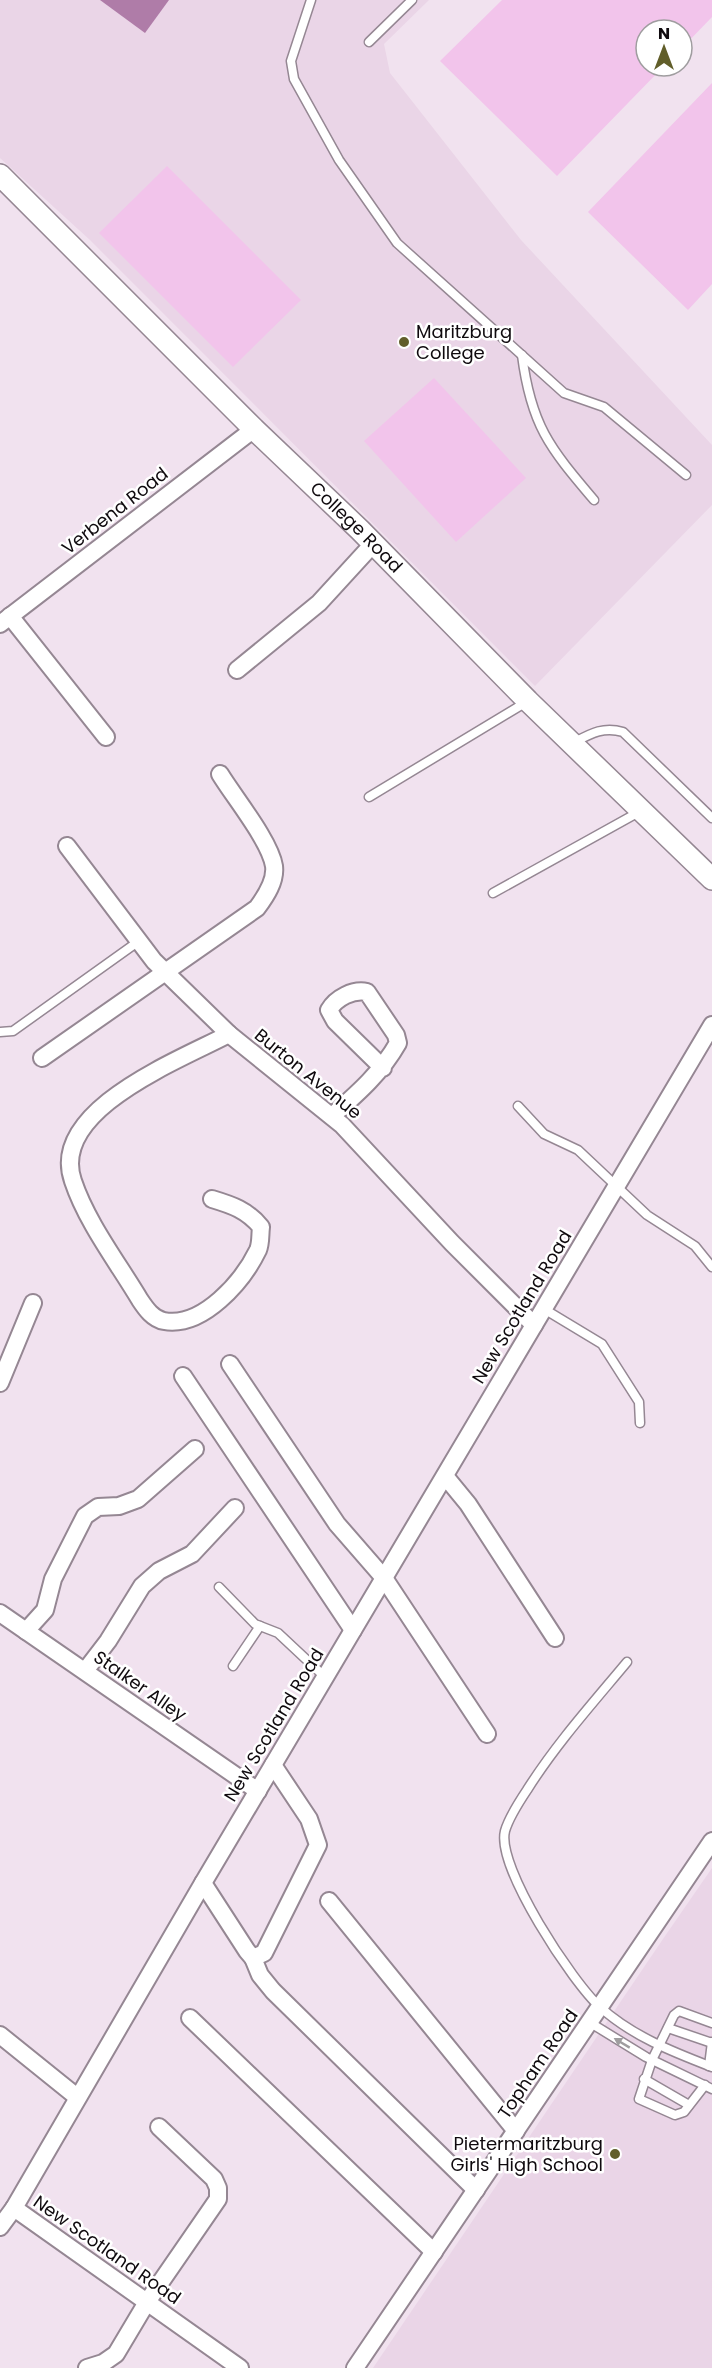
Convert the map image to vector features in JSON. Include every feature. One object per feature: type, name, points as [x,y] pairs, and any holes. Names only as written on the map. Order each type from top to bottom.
[{"type":"street","name":"College Road","points":[[0,176],[373,544],[528,701],[712,879]]},
{"type":"street","name":"Verbena Road","points":[[5,617],[254,429]]},
{"type":"street","points":[[237,670],[319,603],[373,544]]},
{"type":"street","points":[[5,617],[106,737]]},
{"type":"street","points":[[42,1058],[257,908],[273,878],[274,867],[270,851],[220,774]]},
{"type":"street","name":"Burton Avenue","points":[[66,846],[165,972],[229,1034],[332,1116],[452,1243],[534,1325]]},
{"type":"street","points":[[332,1116],[383,1068],[398,1043],[396,1035],[367,992],[355,992],[336,1001],[329,1010],[335,1021],[383,1068]]},
{"type":"street","name":"New Scotland Road","points":[[240,2368],[14,2208],[203,1883],[712,1025]]},
{"type":"street","points":[[212,1199],[234,1205],[251,1215],[261,1227],[259,1248],[240,1277],[216,1303],[198,1315],[180,1321],[163,1321],[151,1314],[140,1300],[86,1209],[72,1180],[69,1153],[81,1129],[96,1111],[134,1085],[229,1034]]},
{"type":"street","points":[[0,1383],[33,1304]]},
{"type":"street","points":[[230,1364],[337,1524],[384,1578],[486,1734]]},
{"type":"street","points":[[183,1376],[353,1630]]},
{"type":"street","points":[[26,1631],[45,1610],[53,1579],[85,1516],[98,1507],[119,1506],[138,1499],[195,1449]]},
{"type":"street","points":[[445,1476],[468,1504],[555,1638]]},
{"type":"street","points":[[85,1671],[108,1641],[142,1586],[159,1571],[192,1554],[235,1508]]},
{"type":"street","name":"Stalker Alley","points":[[0,1613],[258,1791]]},
{"type":"street","points":[[254,1958],[264,1953],[318,1845],[309,1819],[273,1765]]},
{"type":"street","name":"Topham Road","points":[[355,2368],[712,1841]]},
{"type":"street","points":[[203,1883],[254,1958],[260,1975],[273,1991],[476,2190]]},
{"type":"street","points":[[329,1901],[516,2131]]},
{"type":"street","points":[[190,2018],[434,2252]]},
{"type":"street","points":[[0,2035],[77,2097]]},
{"type":"street","points":[[87,2368],[103,2363],[116,2354],[147,2302],[218,2199],[214,2179],[159,2127]]},
{"type":"street","points":[[0,2228],[14,2208]]},
{"type":"lane","points":[[311,0],[291,62],[294,79],[339,160],[397,243],[564,393],[604,406],[686,475]]},
{"type":"lane","points":[[369,42],[409,1]]},
{"type":"lane","points":[[522,355],[526,392],[540,427],[554,452],[594,500]]},
{"type":"lane","points":[[369,797],[528,701]]},
{"type":"lane","points":[[573,743],[601,730],[622,732],[712,818]]},
{"type":"lane","points":[[493,893],[642,810]]},
{"type":"lane","points":[[0,1032],[14,1031],[139,941]]},
{"type":"lane","points":[[518,1106],[544,1134],[578,1150],[647,1215],[695,1246],[712,1267]]},
{"type":"lane","points":[[544,1309],[602,1344],[639,1402],[640,1423]]},
{"type":"lane","points":[[219,1587],[255,1624],[278,1633],[325,1677]]},
{"type":"lane","points":[[233,1666],[260,1626]]},
{"type":"lane","points":[[627,1662],[546,1759],[520,1801],[505,1832],[507,1853],[526,1900],[571,1972],[600,2007],[661,2046],[711,2066],[712,2042],[668,2028]]},
{"type":"lane","points":[[589,2022],[652,2060],[709,2087],[684,2112],[675,2115],[641,2102],[638,2096],[644,2079],[652,2060],[661,2046],[674,2015],[679,2011],[712,2024]]},
{"type":"lane","points":[[644,2079],[689,2105]]},
{"type":"shaded area","name":"Maritzburg College","points":[[0,0],[429,0],[384,44],[390,73],[521,240],[712,445],[712,505],[535,686],[90,240],[0,158]]},
{"type":"shaded area","points":[[100,0],[169,0],[145,33]]},
{"type":"shaded area","points":[[502,0],[712,0],[712,17],[694,36],[694,18],[634,18],[634,78],[652,78],[557,176],[440,61]]},
{"type":"shaded area","points":[[712,83],[712,284],[688,310],[588,212]]},
{"type":"shaded area","points":[[167,166],[301,300],[233,367],[99,233]]},
{"type":"shaded area","points":[[434,378],[526,478],[456,542],[364,441]]},
{"type":"shaded area","name":"Pietermaritzburg Girls' High School","points":[[712,1868],[712,2368],[373,2368],[663,1939]]},
{"type":"place","name":"Maritzburg College","points":[[404,342]]},
{"type":"place","name":"Pietermaritzburg Girls' High School","points":[[615,2154]]}]
